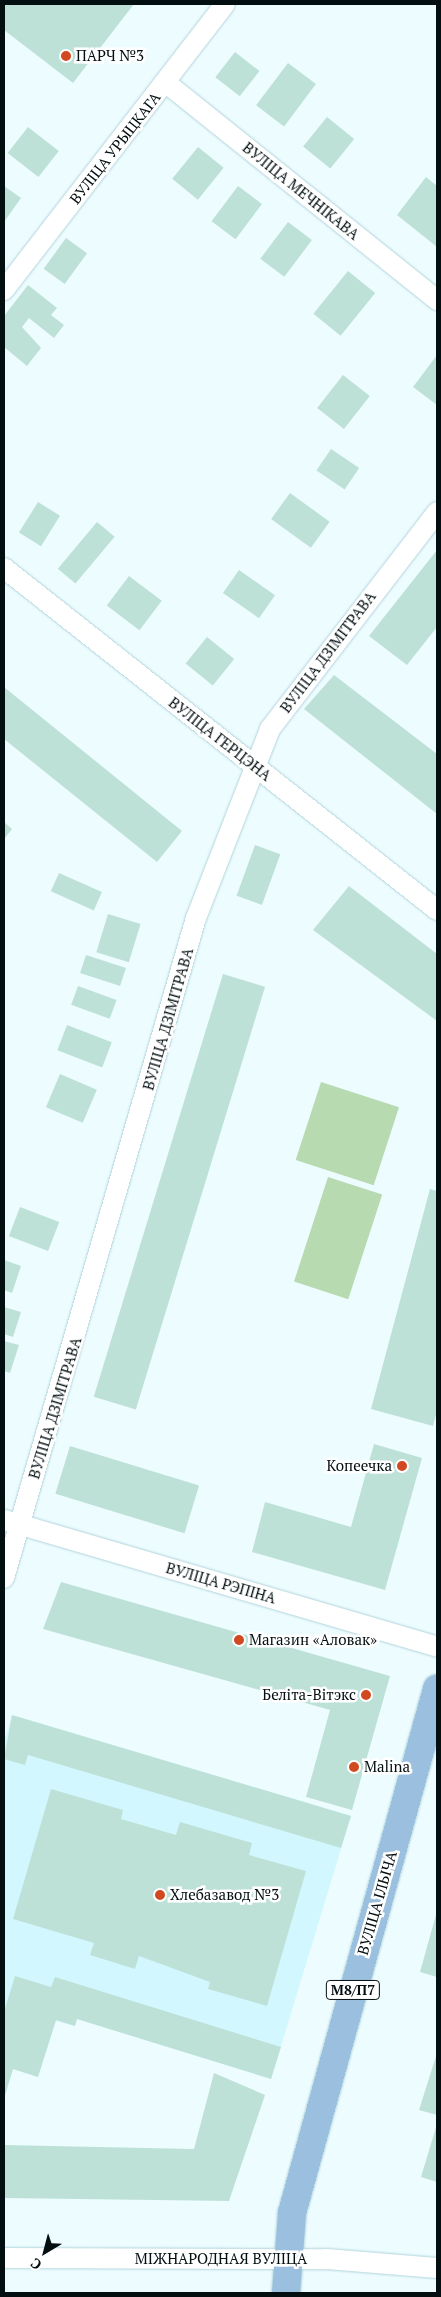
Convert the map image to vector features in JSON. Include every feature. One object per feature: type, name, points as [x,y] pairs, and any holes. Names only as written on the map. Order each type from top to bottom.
[{"type":"main road","name":"ВУЛІЦА ІЛЬІЧА","points":[[286,2293],[292,2213],[437,1689]]},
{"type":"street","name":"ВУЛІЦА УРЫЦКАГА","points":[[4,290],[225,4]]},
{"type":"street","name":"ВУЛІЦА МЕЧНІКАВА","points":[[165,82],[437,300]]},
{"type":"street","name":"ВУЛІЦА ДЗІМІТРАВА","points":[[4,1578],[11,1522],[54,1415],[196,918],[270,729],[437,512]]},
{"type":"street","name":"ВУЛІЦА ГЕРЦЭНА","points":[[4,568],[437,910]]},
{"type":"street","name":"ВУЛІЦА РЭПІНА","points":[[11,1522],[437,1647]]},
{"type":"street","name":"МІЖНАРОДНАЯ ВУЛІЦА","points":[[4,2258],[288,2259],[437,2268]]},
{"type":"shaded area","points":[[12,1715],[351,1816],[271,2079],[77,2019],[75,2026],[56,2021],[38,2077],[13,2069],[4,2100],[4,1742]]},
{"type":"green space","points":[[321,1082],[399,1107],[374,1185],[296,1160]]},
{"type":"green space","points":[[328,1177],[382,1195],[348,1299],[294,1282]]},
{"type":"building","name":"ПАРЧ №3","points":[[4,4],[134,4],[73,83],[4,30]]},
{"type":"building","points":[[235,52],[259,71],[240,96],[215,77]]},
{"type":"building","points":[[288,63],[316,84],[284,126],[256,105]]},
{"type":"building","points":[[327,117],[354,139],[330,169],[303,147]]},
{"type":"building","points":[[28,127],[59,151],[38,177],[8,153]]},
{"type":"building","points":[[198,147],[224,168],[198,200],[172,179]]},
{"type":"building","points":[[426,177],[437,186],[437,247],[397,215]]},
{"type":"building","points":[[4,186],[21,198],[4,222]]},
{"type":"building","points":[[238,186],[262,204],[235,239],[212,221]]},
{"type":"building","points":[[288,222],[312,240],[284,277],[260,259]]},
{"type":"building","points":[[66,238],[87,253],[65,284],[44,269]]},
{"type":"building","points":[[348,271],[375,293],[341,336],[313,314]]},
{"type":"building","points":[[28,285],[57,308],[51,315],[64,325],[54,338],[29,318],[22,327],[41,348],[27,366],[4,347],[4,316]]},
{"type":"building","points":[[437,355],[437,405],[413,387]]},
{"type":"building","points":[[343,375],[370,396],[344,429],[317,408]]},
{"type":"building","points":[[331,449],[359,468],[345,490],[316,471]]},
{"type":"building","points":[[290,493],[330,522],[311,548],[271,519]]},
{"type":"building","points":[[38,502],[60,516],[41,546],[19,533]]},
{"type":"building","points":[[97,522],[115,537],[75,584],[58,569]]},
{"type":"building","points":[[437,550],[437,627],[407,665],[369,636]]},
{"type":"building","points":[[239,570],[275,595],[259,618],[223,593]]},
{"type":"building","points":[[129,576],[162,601],[139,630],[107,606]]},
{"type":"building","points":[[207,637],[234,659],[213,685],[186,663]]},
{"type":"building","points":[[334,675],[437,754],[437,814],[304,709]]},
{"type":"building","points":[[4,687],[182,831],[157,862],[4,739]]},
{"type":"building","points":[[4,822],[12,829],[4,839]]},
{"type":"building","points":[[255,845],[280,854],[262,905],[237,896]]},
{"type":"building","points":[[59,873],[102,892],[94,910],[51,891]]},
{"type":"building","points":[[349,886],[437,954],[437,1021],[313,930]]},
{"type":"building","points":[[108,914],[141,924],[129,962],[96,952]]},
{"type":"building","points":[[86,955],[126,968],[120,986],[80,973]]},
{"type":"building","points":[[223,974],[265,987],[136,1410],[94,1397]]},
{"type":"building","points":[[78,986],[117,1000],[110,1019],[71,1005]]},
{"type":"building","points":[[67,1025],[112,1042],[102,1067],[57,1050]]},
{"type":"building","points":[[60,1074],[97,1090],[83,1123],[46,1107]]},
{"type":"building","points":[[430,1189],[437,1191],[437,1411],[433,1426],[371,1409]]},
{"type":"building","points":[[20,1207],[59,1222],[48,1251],[9,1236]]},
{"type":"building","points":[[4,1260],[21,1266],[12,1293],[4,1290]]},
{"type":"building","points":[[4,1307],[21,1312],[13,1337],[4,1334]]},
{"type":"building","points":[[4,1341],[19,1345],[10,1373],[4,1371]]},
{"type":"building","points":[[374,1444],[422,1458],[385,1590],[252,1552],[265,1502],[351,1527]]},
{"type":"building","points":[[70,1446],[199,1485],[184,1533],[55,1494]]},
{"type":"building","points":[[61,1582],[390,1676],[352,1810],[306,1797],[330,1710],[43,1629]]},
{"type":"building","points":[[12,1715],[351,1816],[341,1848],[28,1755],[25,1765],[4,1759]]},
{"type":"building","name":"Хлебазавод №3","points":[[51,1789],[123,1810],[121,1819],[176,1835],[180,1822],[252,1843],[249,1855],[306,1871],[267,2006],[208,1989],[210,1982],[139,1956],[135,1969],[90,1955],[94,1943],[13,1919]]},
{"type":"building","points":[[437,1911],[437,1977],[420,1972]]},
{"type":"building","points":[[15,1976],[51,1987],[55,1977],[281,2047],[271,2079],[77,2019],[75,2026],[56,2020],[38,2077],[13,2069],[4,2098],[4,2012]]},
{"type":"building","points":[[437,2053],[437,2115],[419,2110]]},
{"type":"building","points":[[214,2073],[265,2095],[229,2201],[4,2198],[4,2145],[194,2149]]},
{"type":"building","points":[[437,2124],[437,2182],[421,2177]]},
{"type":"place","name":"ПАРЧ №3","points":[[66,56]]},
{"type":"place","name":"Копеечка","points":[[402,1466]]},
{"type":"place","name":"Магазин «Аловак»","points":[[239,1640]]},
{"type":"place","name":"Беліта-Вітэкс","points":[[366,1695]]},
{"type":"place","name":"Malina","points":[[354,1767]]},
{"type":"place","name":"Хлебазавод №3","points":[[160,1895]]}]
